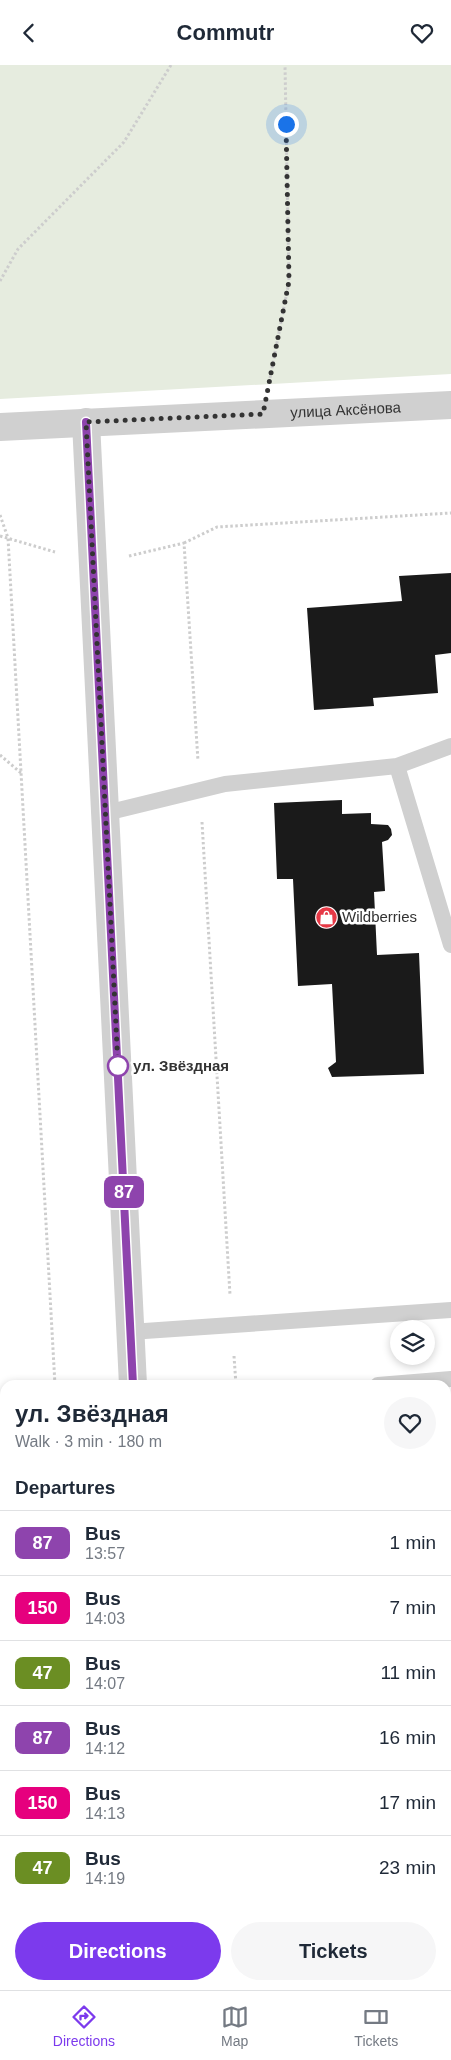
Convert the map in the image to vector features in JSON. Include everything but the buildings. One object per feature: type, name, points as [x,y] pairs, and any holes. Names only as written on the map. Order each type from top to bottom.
[{"type":"street","name":"улица Аксёнова","points":[[0,427],[451,405]]},
{"type":"street","points":[[86,422],[133,1380]]},
{"type":"lane","points":[[106,813],[225,784],[397,766],[451,746]]},
{"type":"lane","points":[[397,766],[451,945]]},
{"type":"lane","points":[[130,1333],[451,1310]]},
{"type":"path","points":[[0,281],[18,249],[124,142],[171,65]]},
{"type":"path","points":[[263,414],[289,281],[285,65]]},
{"type":"path","points":[[0,536],[94,564],[184,543],[217,527],[451,513]]},
{"type":"path","points":[[0,515],[8,538],[56,1380]]},
{"type":"path","points":[[184,543],[236,1380]]},
{"type":"path","points":[[0,755],[21,773]]},
{"type":"shaded area","points":[[0,65],[451,65],[451,374],[0,399]]},
{"type":"bus line","name":"87","points":[[86,422],[133,1380]]},
{"type":"place","name":"Wildberries","points":[[326,917]]},
{"type":"place","name":"ул. Звёздная","points":[[118,1066]]},
{"type":"route","points":[[118,1066],[86,422],[263,414],[289,281],[286,124]]}]
